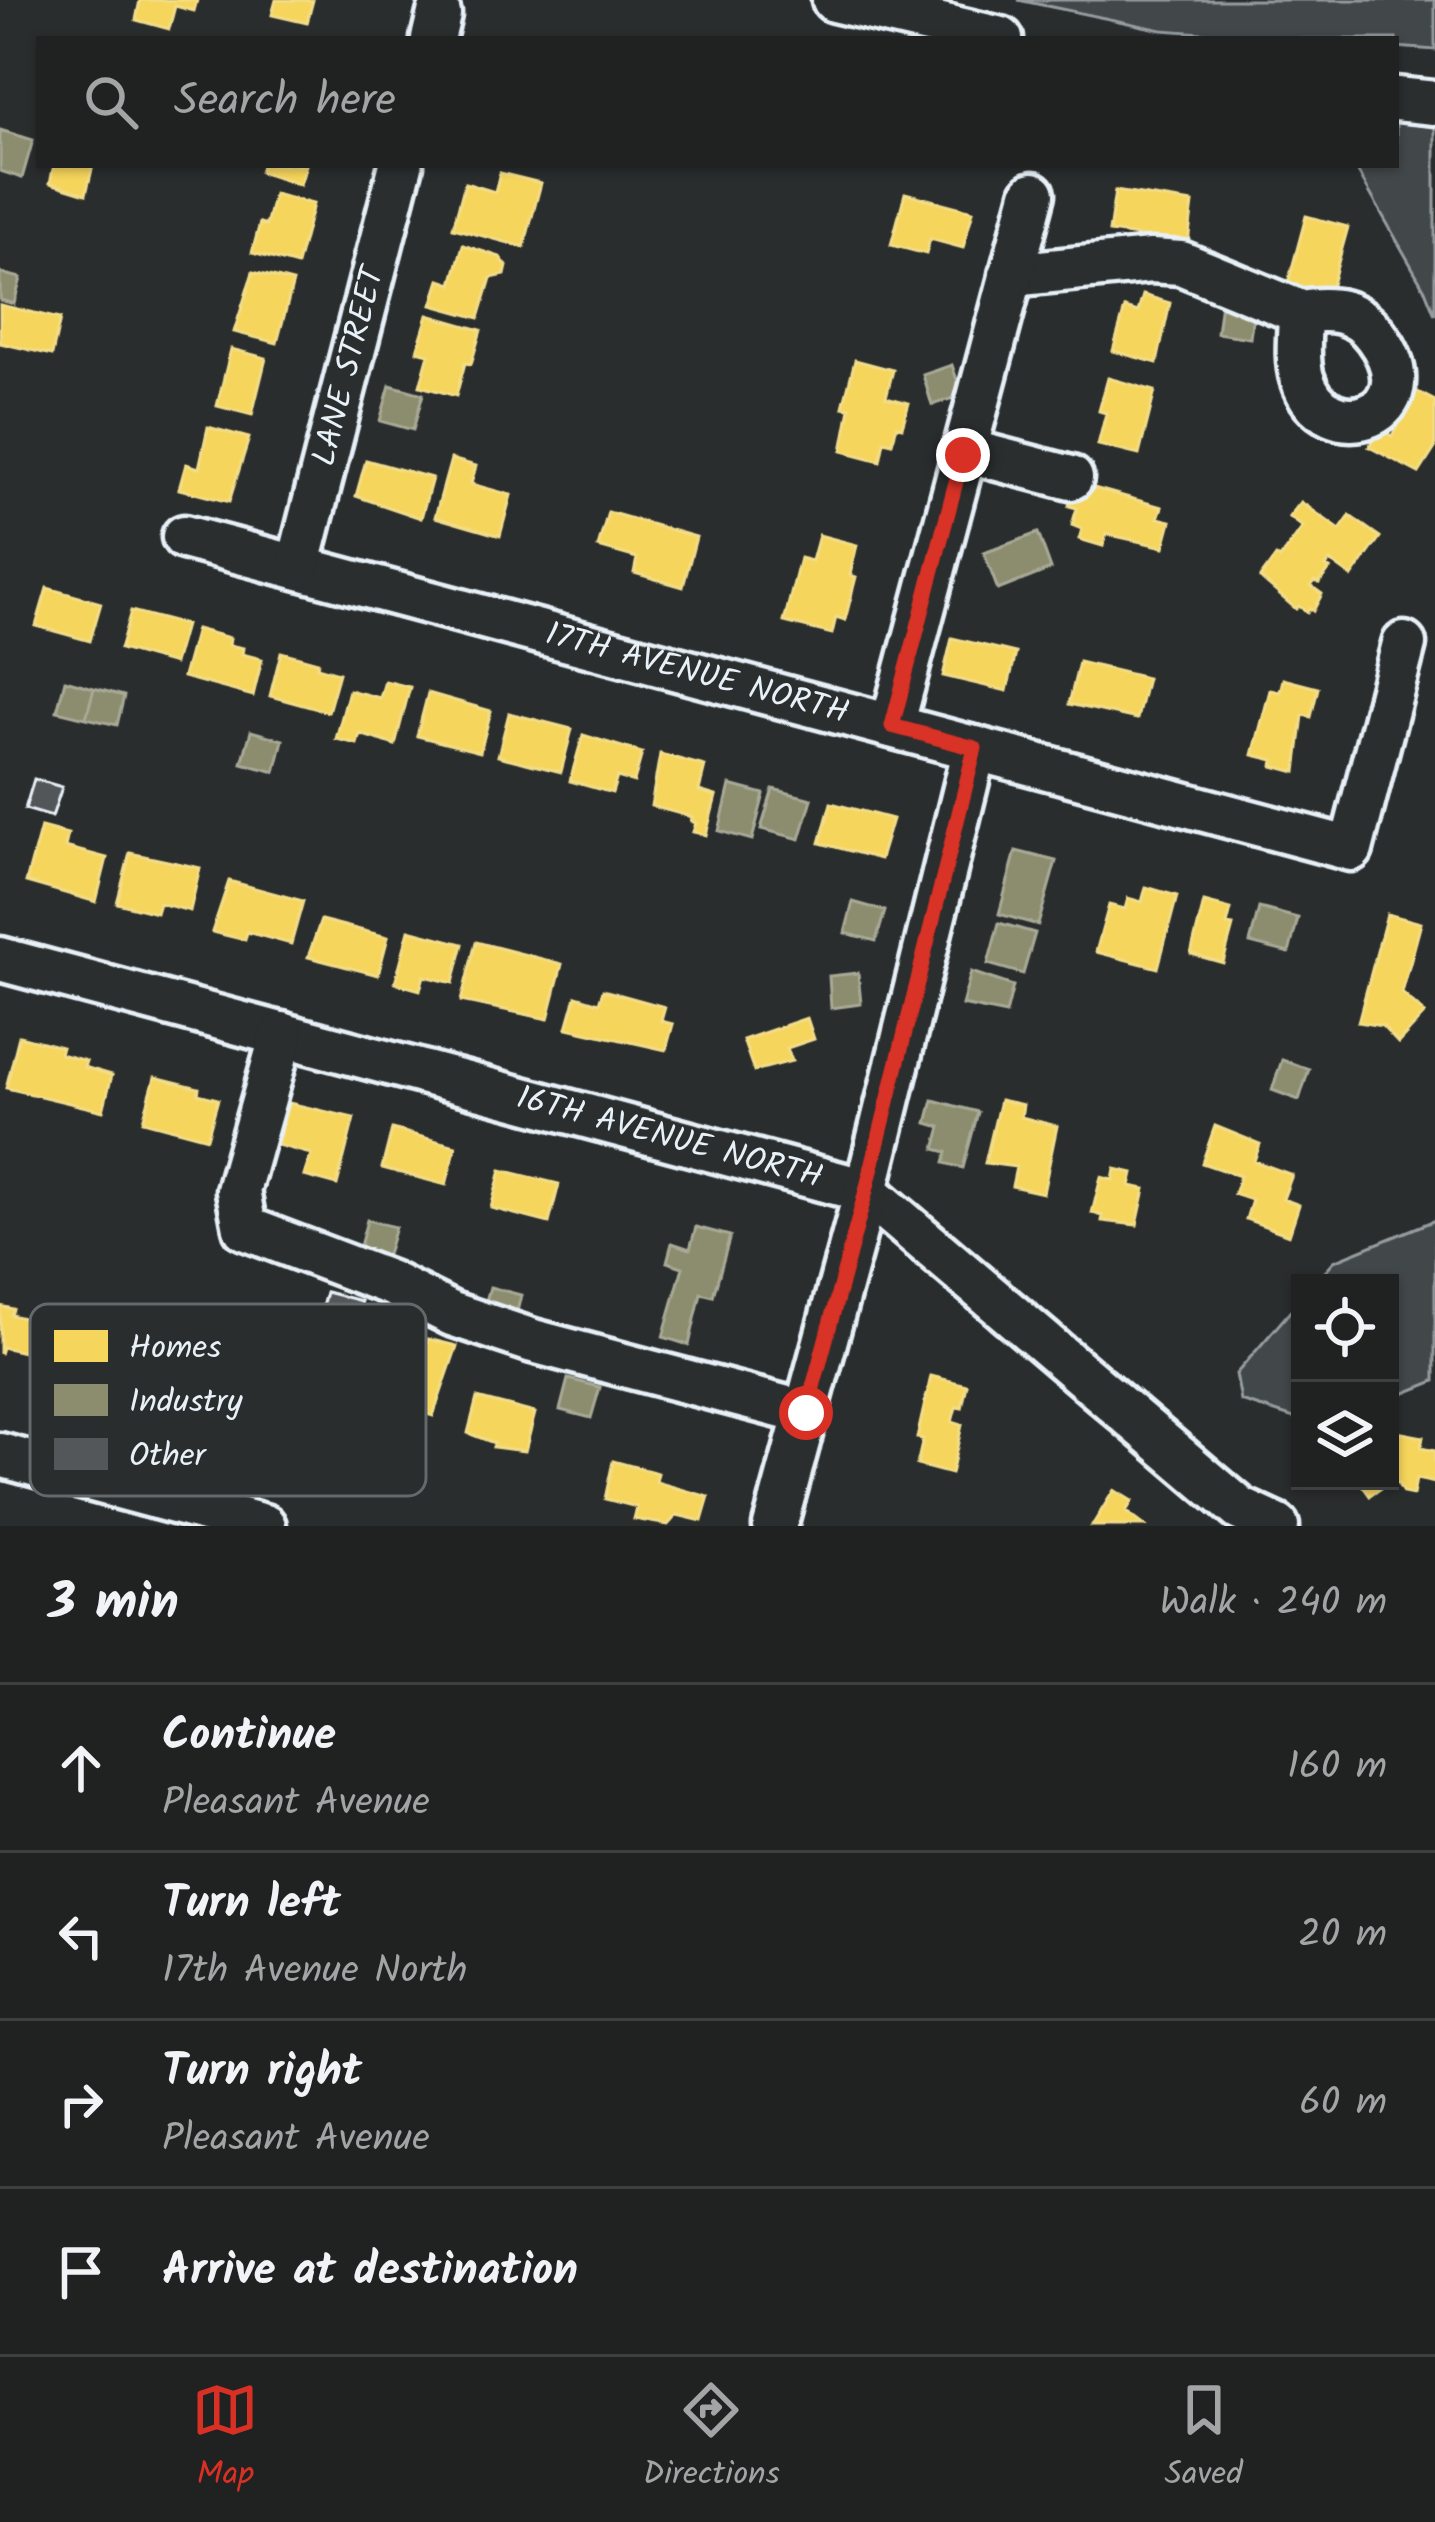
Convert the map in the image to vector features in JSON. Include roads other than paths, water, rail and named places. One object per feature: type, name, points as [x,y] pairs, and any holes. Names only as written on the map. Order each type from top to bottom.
[{"type":"street","points":[[834,0],[988,36]]},
{"type":"street","points":[[1399,99],[1435,103]]},
{"type":"street","name":"LANE STREET","points":[[298,568],[400,168]]},
{"type":"street","points":[[892,726],[1033,194]]},
{"type":"street","points":[[1011,275],[1151,261],[1181,263],[1300,312]]},
{"type":"street","points":[[964,450],[1071,478]]},
{"type":"street","name":"17TH AVENUE NORTH","points":[[184,537],[1351,848],[1404,644]]},
{"type":"street","points":[[775,1526],[866,1191],[975,748]]},
{"type":"street","name":"16TH AVENUE NORTH","points":[[0,958],[866,1191],[1250,1521]]},
{"type":"street","points":[[283,1034],[238,1192],[245,1228],[390,1283],[452,1314],[533,1341],[806,1413]]},
{"type":"street","points":[[0,1455],[30,1463]]},
{"type":"street","points":[[154,1496],[264,1526]]},
{"type":"street","points":[[161,1526],[206,1510]]}]
